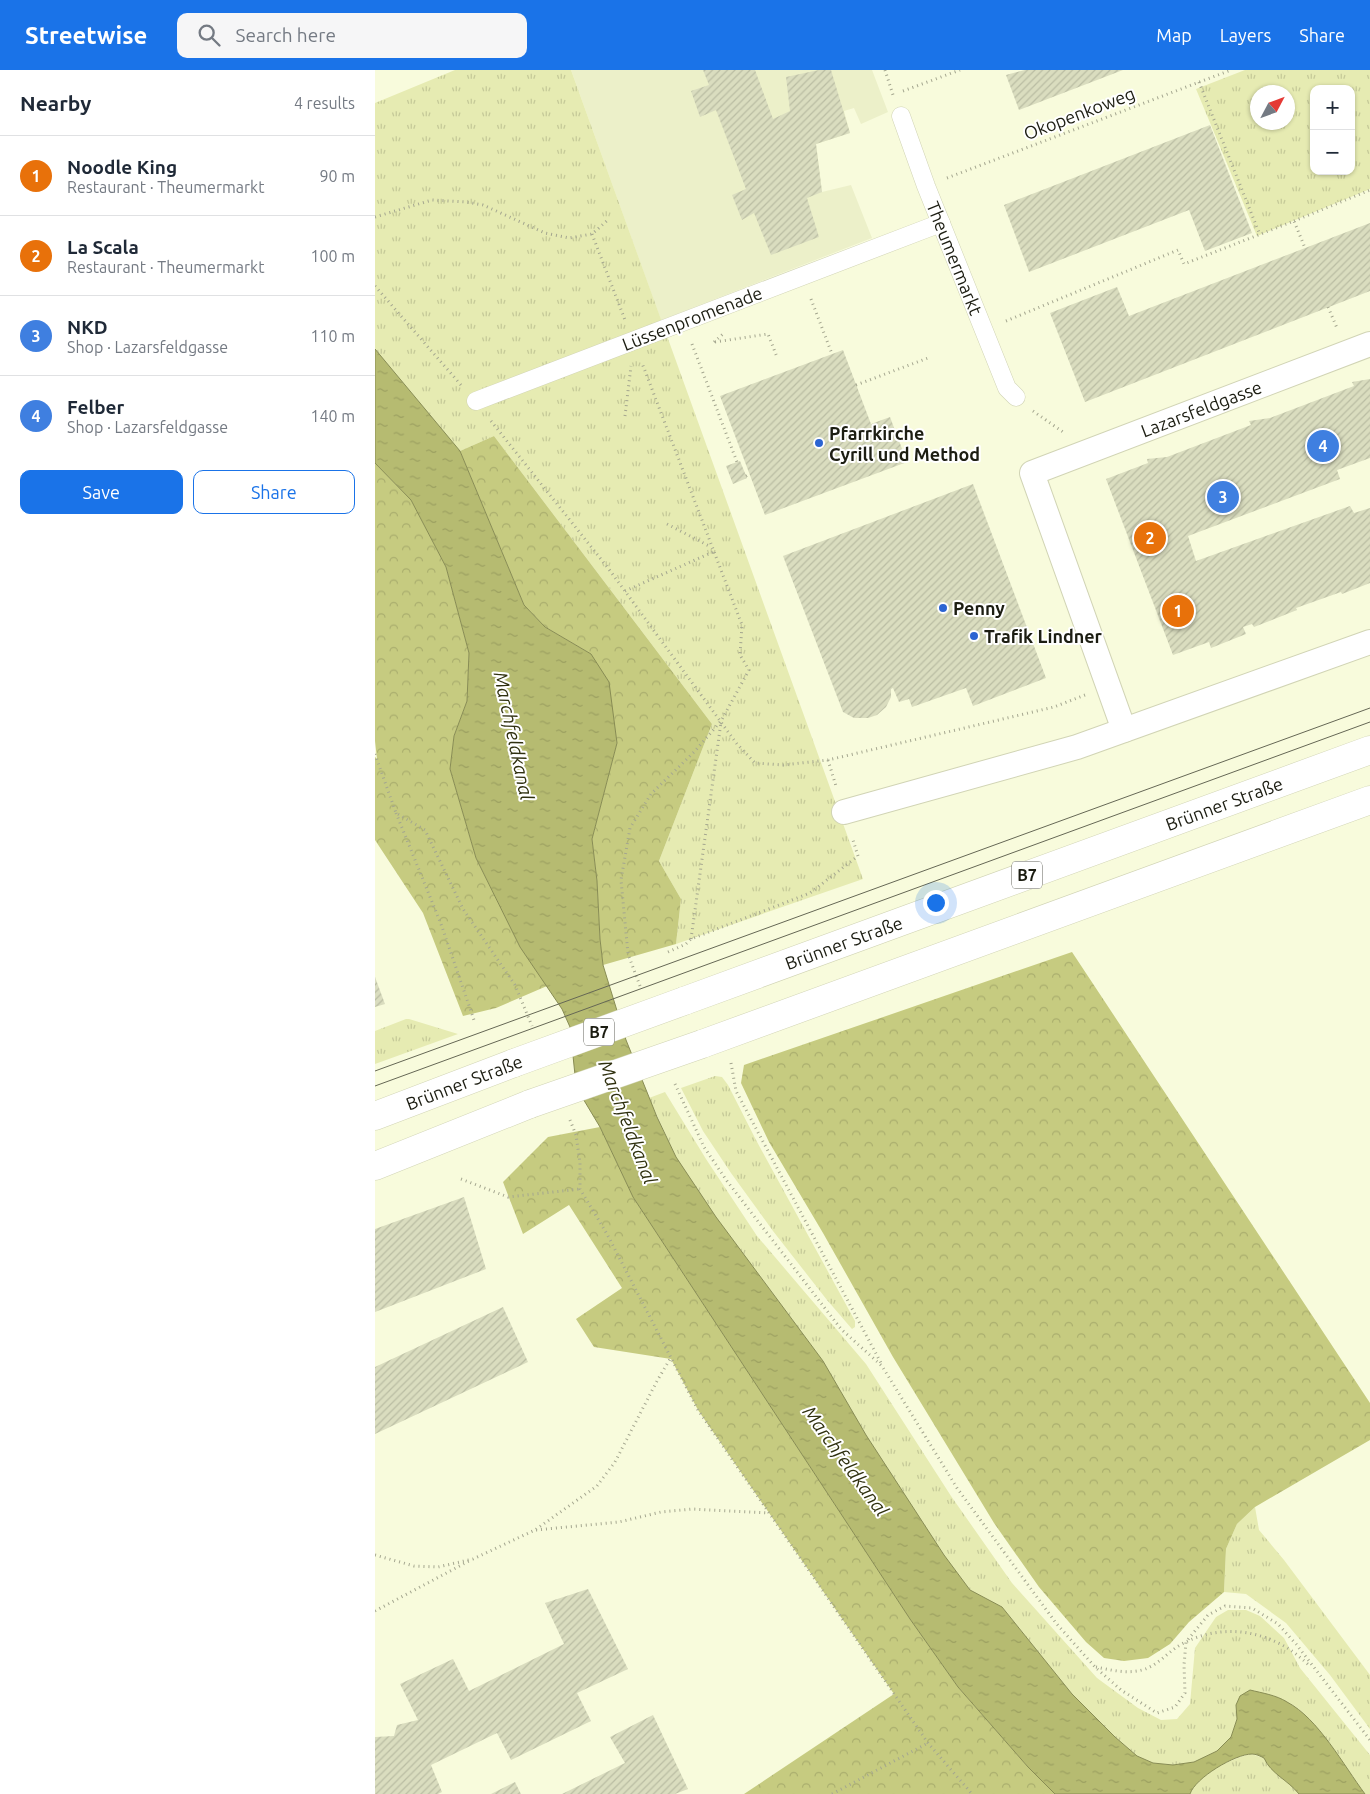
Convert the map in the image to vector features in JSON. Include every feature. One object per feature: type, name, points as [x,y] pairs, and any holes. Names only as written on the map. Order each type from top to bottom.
[{"type":"main road","name":"Brünner Straße","points":[[375,1116],[514,1063],[1370,750]]},
{"type":"main road","points":[[375,1166],[530,1104],[702,1044],[1370,800]]},
{"type":"street","name":"Theumermarkt","points":[[901,116],[941,223],[1007,388],[1016,397]]},
{"type":"street","name":"Lüssenpromenade","points":[[476,402],[941,223]]},
{"type":"street","name":"Lazarsfeldgasse","points":[[1109,686],[1032,473],[1370,344]]},
{"type":"street","points":[[844,812],[1077,747],[1370,642]]},
{"type":"street","points":[[1109,686],[1124,730]]},
{"type":"path","points":[[893,95],[960,70]]},
{"type":"path","name":"Okopenkoweg","points":[[965,171],[1231,70]]},
{"type":"path","points":[[1199,82],[1260,235]]},
{"type":"path","points":[[1020,315],[1178,250],[1184,264],[1370,190]]},
{"type":"path","points":[[375,217],[432,200],[465,202],[483,205],[545,233],[569,238],[592,234],[609,219]]},
{"type":"path","points":[[1294,221],[1305,248]]},
{"type":"path","points":[[592,234],[742,625],[740,655],[749,670],[721,721],[695,751],[651,794],[630,828],[621,880],[628,954]]},
{"type":"path","points":[[375,286],[476,402],[625,591],[737,744],[755,763],[783,765],[828,760],[1054,707],[1109,686]]},
{"type":"path","points":[[810,296],[832,354]]},
{"type":"path","points":[[1328,307],[1337,328],[1328,331]]},
{"type":"path","points":[[684,321],[737,462]]},
{"type":"path","points":[[715,342],[768,334],[777,357]]},
{"type":"path","points":[[625,416],[633,341]]},
{"type":"path","points":[[856,385],[928,358]]},
{"type":"path","points":[[1016,397],[1066,434]]},
{"type":"path","points":[[667,524],[711,548]]},
{"type":"path","points":[[625,591],[713,552]]},
{"type":"path","points":[[691,939],[721,721]]},
{"type":"path","points":[[375,754],[396,813],[441,924],[475,1022]]},
{"type":"path","points":[[668,952],[686,944],[691,939],[810,893],[858,856],[844,812]]},
{"type":"path","points":[[396,813],[425,830],[463,909],[515,986]]},
{"type":"path","points":[[731,1058],[736,1091],[882,1366],[957,1488],[1056,1624],[1095,1667],[1121,1690],[1157,1713],[1175,1707],[1185,1693],[1184,1665],[1186,1642],[1208,1615],[1225,1606],[1252,1608],[1278,1624],[1296,1644],[1370,1740]]},
{"type":"path","points":[[677,1090],[704,1147],[727,1181],[841,1329],[882,1366]]},
{"type":"path","points":[[576,1135],[580,1163],[580,1189],[607,1234],[697,1410],[928,1743],[972,1794]]},
{"type":"path","points":[[461,1179],[508,1197],[580,1189]]},
{"type":"path","points":[[375,1611],[473,1559],[535,1530],[597,1486],[615,1462],[657,1381],[671,1359]]},
{"type":"path","points":[[535,1530],[619,1522],[661,1512],[692,1509],[769,1513]]},
{"type":"path","points":[[375,1555],[414,1566],[438,1567],[473,1559]]},
{"type":"path","points":[[1095,1667],[1117,1671],[1141,1670],[1152,1666],[1186,1642],[1209,1633],[1239,1631],[1255,1634],[1283,1645],[1314,1669]]},
{"type":"path","points":[[832,1794],[928,1743]]},
{"type":"shaded area","points":[[571,70],[872,70],[888,112],[861,124],[854,108],[844,111],[850,133],[816,144],[822,192],[851,185],[872,238],[661,320]]},
{"type":"green space","points":[[455,70],[571,70],[863,879],[676,944],[681,899],[659,861],[712,724],[494,436],[460,451],[375,349],[375,103]]},
{"type":"green space","points":[[1245,70],[1370,70],[1370,189],[1257,236],[1196,89]]},
{"type":"green space","points":[[494,436],[712,724],[659,861],[681,899],[676,944],[603,965],[592,839],[617,743],[591,654],[545,627],[524,605],[460,451]]},
{"type":"green space","points":[[375,463],[411,500],[446,567],[469,653],[467,701],[454,736],[450,769],[476,858],[520,947],[547,986],[496,1008],[463,1016],[423,913],[375,840],[375,757],[377,759],[375,741]]},
{"type":"green space","points":[[1072,952],[1370,1403],[1370,1440],[1255,1507],[1237,1524],[1226,1549],[1224,1592],[1189,1622],[1170,1644],[1148,1658],[1124,1661],[1104,1658],[1086,1642],[1039,1587],[994,1523],[893,1357],[769,1142],[741,1083],[744,1065]]},
{"type":"green space","points":[[406,1019],[458,1034],[375,1064],[375,1031]]},
{"type":"green space","points":[[715,1076],[722,1077],[728,1085],[855,1321],[855,1327],[852,1329],[773,1231],[703,1131],[681,1088]]},
{"type":"green space","points":[[665,1092],[706,1159],[757,1236],[866,1364],[951,1496],[1012,1583],[1097,1678],[1138,1708],[1161,1720],[1177,1719],[1190,1704],[1195,1648],[1216,1617],[1228,1610],[1246,1610],[1260,1616],[1284,1638],[1300,1668],[1370,1755],[1370,1794],[1365,1794],[1316,1727],[1295,1706],[1286,1702],[1236,1705],[1237,1719],[1231,1737],[1217,1751],[1194,1762],[1173,1765],[1153,1763],[1137,1756],[1115,1737],[1072,1694],[1002,1607],[970,1590],[944,1555],[866,1435],[823,1361],[716,1217],[676,1157],[649,1098]]},
{"type":"green space","points":[[600,1127],[633,1197],[910,1619],[958,1687],[1028,1767],[1055,1794],[744,1794],[894,1694],[698,1410],[671,1359],[594,1347],[576,1319],[622,1288],[569,1205],[523,1234],[503,1182],[548,1137]]},
{"type":"green space","points":[[1255,1507],[1259,1530],[1284,1560],[1370,1675],[1370,1729],[1330,1675],[1286,1623],[1246,1594],[1224,1592],[1226,1549],[1237,1524]]},
{"type":"green space","points":[[1251,1754],[1264,1758],[1271,1769],[1299,1794],[1190,1794],[1199,1780],[1216,1768],[1234,1759]]},
{"type":"water","name":"Marchfeldkanal","points":[[375,349],[460,451],[524,605],[545,627],[591,654],[609,682],[617,743],[592,839],[597,881],[600,939],[603,965],[626,1040],[657,1117],[676,1157],[716,1217],[823,1361],[866,1435],[944,1555],[970,1590],[1002,1607],[1072,1694],[1137,1756],[1153,1763],[1173,1765],[1194,1762],[1217,1751],[1231,1737],[1237,1719],[1236,1705],[1240,1696],[1250,1690],[1283,1700],[1298,1709],[1320,1731],[1365,1794],[1299,1794],[1275,1773],[1264,1758],[1252,1754],[1226,1762],[1207,1774],[1193,1788],[1190,1794],[1055,1794],[1028,1767],[958,1687],[910,1619],[633,1197],[600,1127],[582,1097],[575,1075],[570,1027],[562,1009],[520,947],[476,858],[450,769],[454,736],[467,701],[469,653],[446,567],[411,500],[375,463]]},
{"type":"building","points":[[703,70],[755,70],[773,119],[790,111],[786,77],[819,70],[831,70],[850,133],[816,144],[822,192],[807,198],[819,237],[771,255],[754,213],[742,220],[732,195],[746,189],[716,110],[700,117],[691,91],[709,85]]},
{"type":"building","points":[[1025,70],[1123,70],[1019,110],[1006,75]]},
{"type":"building","points":[[1210,125],[1252,233],[1205,251],[1189,210],[1029,272],[1004,205]]},
{"type":"building","points":[[1370,223],[1370,291],[1085,402],[1050,313],[1117,287],[1129,316]]},
{"type":"building","name":"Pfarrkirche Cyrill und Method","points":[[843,350],[871,424],[890,417],[907,462],[765,515],[720,396]]},
{"type":"building","points":[[1370,379],[1370,458],[1337,470],[1340,479],[1188,536],[1196,561],[1350,506],[1354,513],[1370,508],[1370,583],[1296,608],[1297,610],[1254,627],[1252,624],[1243,627],[1246,634],[1211,648],[1209,642],[1173,655],[1106,479],[1148,463],[1147,459],[1167,457],[1251,425],[1249,421],[1270,418],[1354,386],[1352,382]]},
{"type":"building","points":[[740,461],[747,478],[733,484],[726,466]]},
{"type":"building","points":[[973,484],[1046,678],[973,706],[966,688],[912,707],[909,699],[899,702],[893,688],[891,689],[891,697],[886,707],[877,715],[868,718],[854,718],[843,712],[783,556]]},
{"type":"building","points":[[375,977],[385,1004],[375,1007]]},
{"type":"building","points":[[464,1197],[486,1269],[375,1312],[375,1229]]},
{"type":"building","points":[[503,1307],[528,1362],[375,1434],[375,1367]]},
{"type":"building","points":[[588,1589],[628,1669],[577,1693],[591,1721],[511,1760],[497,1733],[431,1765],[442,1792],[438,1794],[375,1794],[375,1737],[394,1736],[397,1725],[418,1720],[400,1684],[453,1659],[469,1691],[564,1644],[545,1603]]},
{"type":"building","points":[[653,1715],[688,1789],[675,1794],[562,1794],[625,1763],[610,1737]]},
{"type":"building","points":[[515,1782],[521,1794],[491,1794]]},
{"type":"tram line","points":[[375,1071],[1370,708]]},
{"type":"tram line","points":[[375,1086],[1370,722]]},
{"type":"place","name":"Pfarrkirche Cyrill und Method","points":[[819,443]]},
{"type":"place","name":"Felber","points":[[1323,446]]},
{"type":"place","name":"NKD","points":[[1223,497]]},
{"type":"place","name":"La Scala","points":[[1150,538]]},
{"type":"place","name":"Penny","points":[[943,608]]},
{"type":"place","name":"Noodle King","points":[[1178,611]]},
{"type":"place","name":"Trafik Lindner","points":[[974,636]]}]
